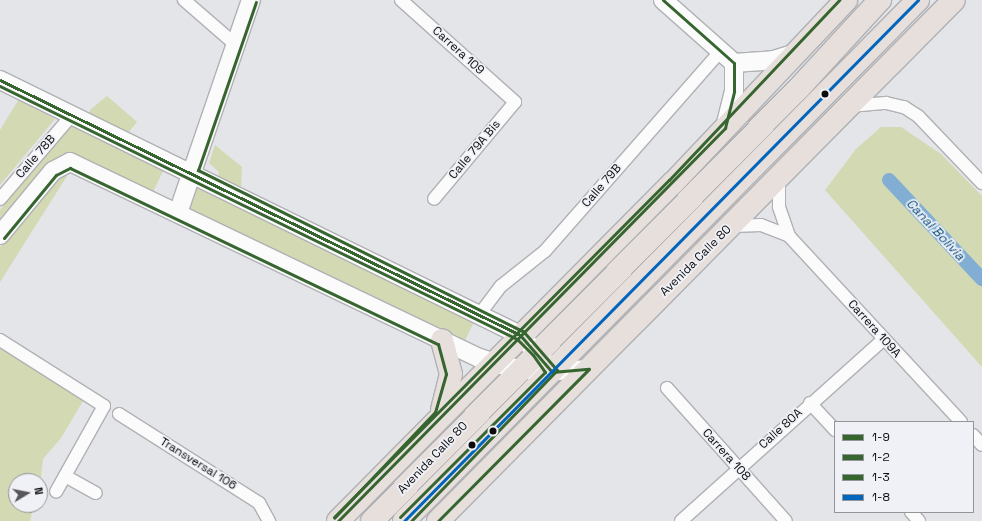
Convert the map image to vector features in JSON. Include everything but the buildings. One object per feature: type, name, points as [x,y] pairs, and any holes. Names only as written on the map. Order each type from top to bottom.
[{"type":"highway","name":"Avenida Calle 80","points":[[338,521],[439,415],[673,183],[846,0]]},
{"type":"highway","name":"Avenida Calle 80","points":[[372,521],[716,171],[880,0]]},
{"type":"highway","name":"Avenida Calle 80","points":[[404,521],[918,0]]},
{"type":"highway","name":"Avenida Calle 80","points":[[438,521],[954,0]]},
{"type":"highway","points":[[673,183],[716,171]]},
{"type":"highway","points":[[439,415],[450,388],[451,374],[442,340]]},
{"type":"street","points":[[184,0],[236,45]]},
{"type":"street","points":[[251,0],[178,213],[442,340],[492,362],[521,369],[552,372],[589,369]]},
{"type":"street","name":"Carrera 109","points":[[401,0],[515,102]]},
{"type":"street","points":[[663,0],[734,63],[774,60],[796,53]]},
{"type":"street","name":"Calle 79B","points":[[479,315],[501,286],[545,251],[721,51]]},
{"type":"street","points":[[725,128],[734,91],[734,63]]},
{"type":"street","points":[[0,80],[520,335],[537,352],[552,372]]},
{"type":"street","name":"Calle 79A Bis","points":[[434,199],[515,102]]},
{"type":"street","points":[[849,106],[886,103],[904,107],[918,116],[982,183]]},
{"type":"street","name":"Calle 78B","points":[[0,199],[72,115]]},
{"type":"street","name":"Calle 78B","points":[[0,235],[53,171],[65,163],[77,164],[178,213]]},
{"type":"street","name":"Carrera 109A","points":[[780,177],[779,207],[789,236],[959,421]]},
{"type":"street","name":"Carrera 109A","points":[[731,226],[761,225],[789,236]]},
{"type":"street","points":[[0,340],[104,406],[56,492]]},
{"type":"street","name":"Calle 80A","points":[[681,521],[737,468],[883,340]]},
{"type":"street","name":"Carrera 108","points":[[667,388],[786,521]]},
{"type":"street","points":[[810,403],[834,429]]},
{"type":"street","name":"Transversal 106","points":[[119,414],[259,503],[269,521]]},
{"type":"street","points":[[974,436],[982,445]]},
{"type":"street","points":[[65,476],[96,493]]},
{"type":"street","points":[[912,513],[919,521]]},
{"type":"green space","points":[[107,96],[137,122],[128,133],[90,117],[90,110]]},
{"type":"green space","points":[[19,99],[55,119],[0,185],[0,130]]},
{"type":"green space","points":[[72,123],[164,169],[152,194],[62,154],[0,226],[0,210]]},
{"type":"green space","points":[[881,127],[901,127],[941,154],[982,196],[982,367],[825,190],[856,149]]},
{"type":"green space","points":[[215,145],[242,167],[241,190],[218,178],[219,172],[209,163]]},
{"type":"green space","points":[[61,172],[67,176],[0,282],[0,247]]},
{"type":"green space","points":[[197,185],[475,320],[463,344],[186,208]]},
{"type":"green space","points":[[0,347],[86,396],[61,438],[43,459],[41,473],[8,473],[8,513],[32,513],[30,521],[0,521]]},
{"type":"waterway","name":"Canal Bolivia","points":[[889,180],[982,279]]},
{"type":"transit line","name":"1-9","points":[[338,521],[725,128],[734,91],[734,63],[663,0]]},
{"type":"transit line","name":"1-3","points":[[334,517],[669,180],[839,0]]},
{"type":"transit line","name":"1-8","points":[[404,521],[918,0]]},
{"type":"transit line","name":"1-3","points":[[256,2],[198,170],[523,331],[557,370],[411,521]]},
{"type":"transit line","name":"1-9","points":[[0,80],[520,335],[552,372],[589,369]]},
{"type":"transit line","name":"1-2","points":[[0,86],[517,339],[533,355],[545,372],[400,517]]},
{"type":"transit line","name":"1-2","points":[[4,238],[56,175],[70,168],[438,344],[446,374],[435,412],[334,518]]},
{"type":"transit line","name":"1-9","points":[[438,521],[589,369]]}]
